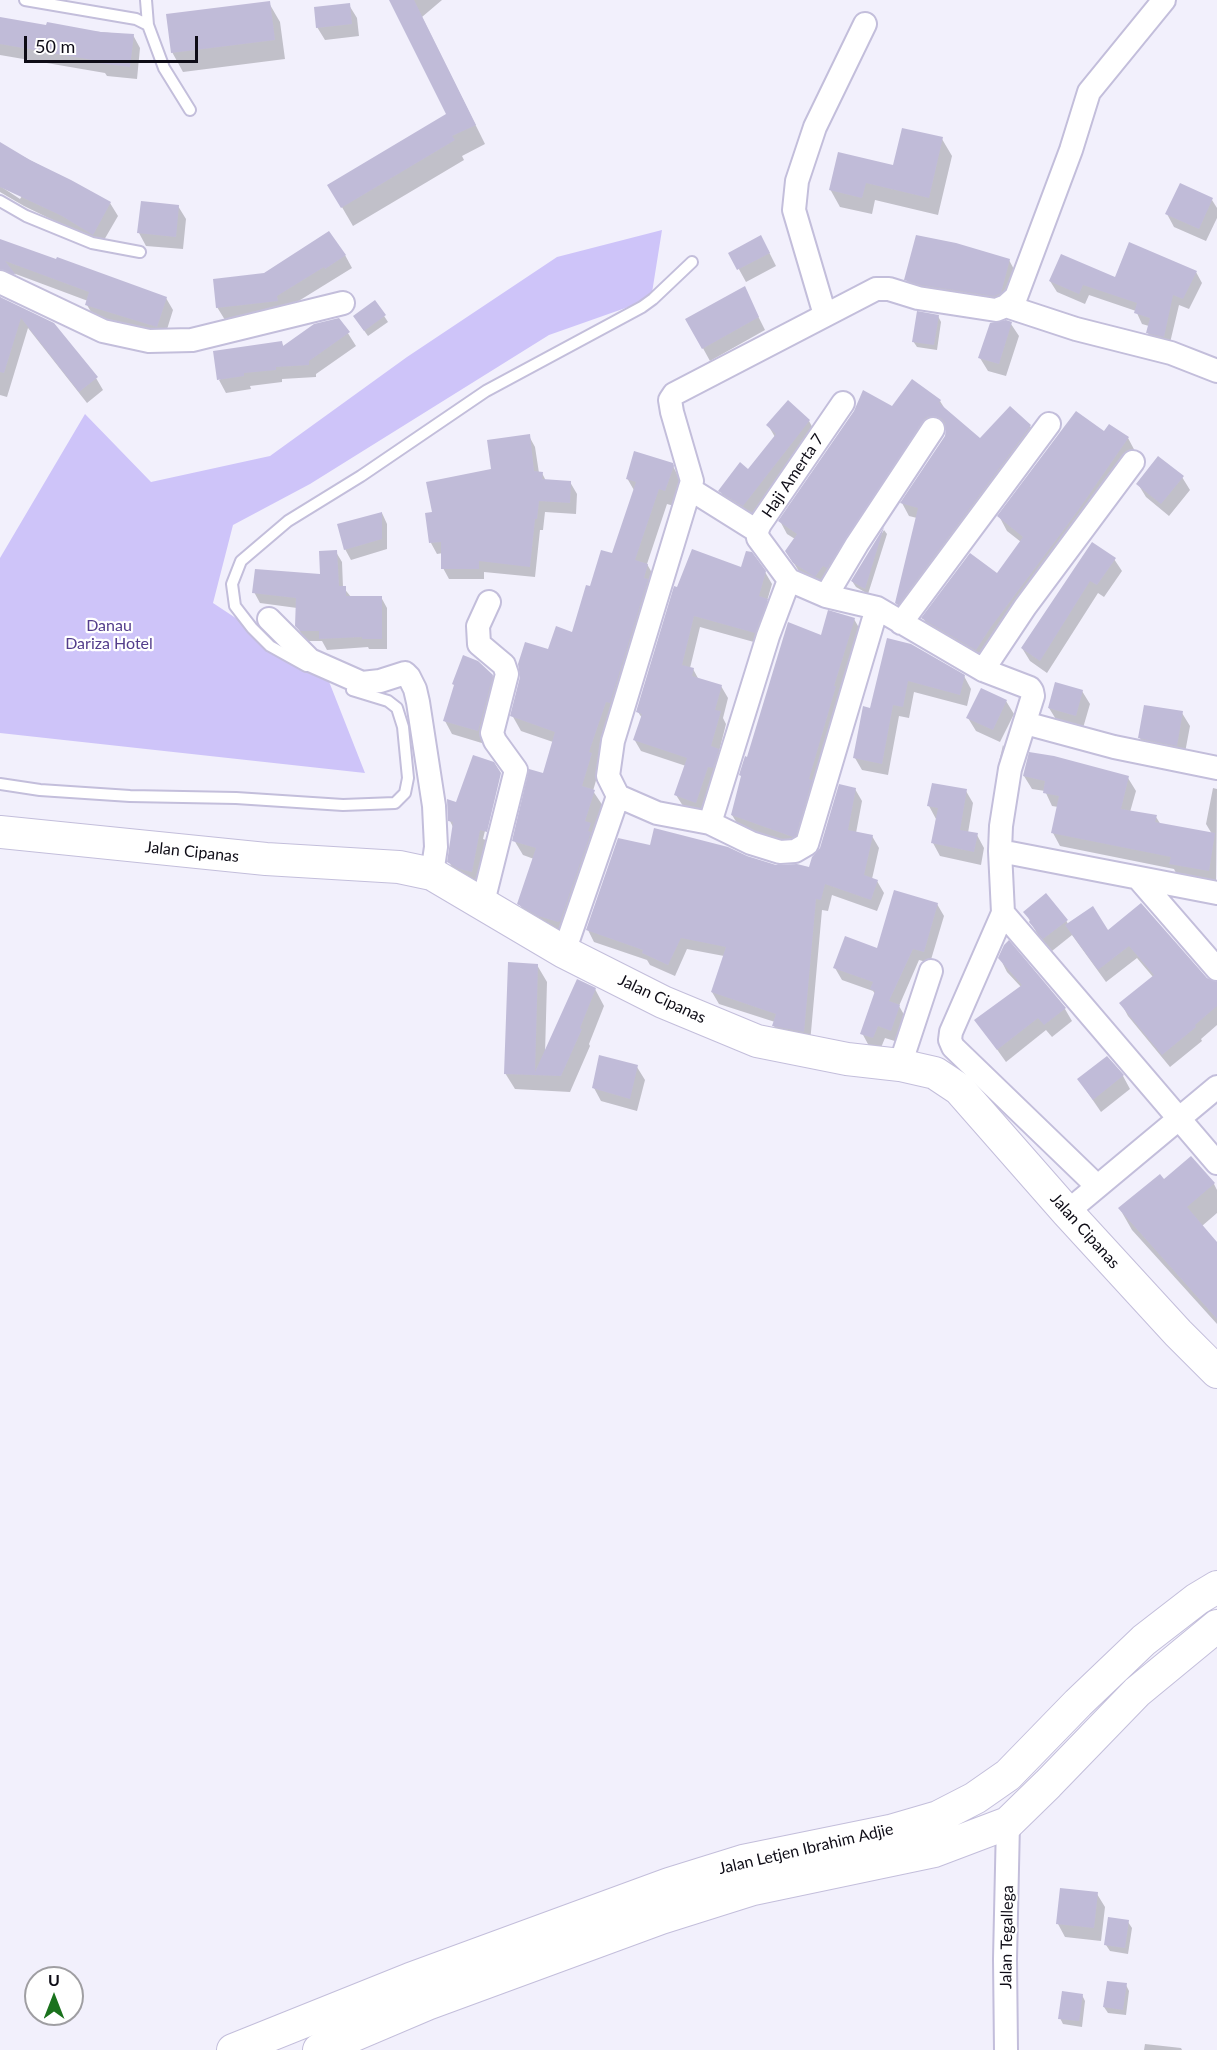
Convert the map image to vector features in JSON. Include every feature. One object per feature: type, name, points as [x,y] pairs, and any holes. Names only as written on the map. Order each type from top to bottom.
[{"type":"street","points":[[877,608],[807,844],[795,851],[780,852],[751,843],[710,823],[657,813],[618,796],[608,776],[612,741],[692,481],[670,400],[674,394],[876,288],[889,288],[918,298],[996,310],[1006,306],[1016,297],[1071,150],[1089,92],[1164,0]]},
{"type":"street","points":[[825,315],[794,210],[797,181],[815,127],[865,24]]},
{"type":"street","points":[[0,282],[103,331],[149,341],[192,340],[343,303]]},
{"type":"street","points":[[1006,306],[1076,329],[1171,353],[1217,370]]},
{"type":"street","name":"Haji Amerta 7","points":[[789,580],[758,538],[757,531],[843,403]]},
{"type":"street","points":[[901,623],[1049,424]]},
{"type":"street","points":[[826,596],[857,544],[933,429]]},
{"type":"street","points":[[983,670],[1025,607],[1132,462]]},
{"type":"street","points":[[690,489],[757,531]]},
{"type":"street","points":[[710,823],[768,636],[789,580],[826,596],[877,608],[983,670],[1030,688],[1033,696],[1010,769],[1000,851],[1003,914],[951,1032],[950,1040],[953,1047],[1097,1186]]},
{"type":"street","points":[[483,902],[516,770],[495,741],[492,733],[507,674],[504,665],[479,644],[478,626],[489,602]]},
{"type":"street","points":[[268,620],[310,660],[362,683],[380,681],[405,673],[409,677],[418,702],[434,807],[436,846],[432,874]]},
{"type":"street","points":[[1024,723],[1114,747],[1217,768]]},
{"type":"street","points":[[564,952],[618,796]]},
{"type":"street","name":"Jalan Cipanas","points":[[0,832],[266,859],[399,867],[432,874],[483,902],[564,952],[663,1002],[757,1041],[935,1073],[959,1089],[1067,1212],[1217,1372]]},
{"type":"street","points":[[1000,851],[1217,893]]},
{"type":"street","points":[[1138,878],[1217,969]]},
{"type":"street","points":[[1003,914],[1217,1163]]},
{"type":"street","points":[[900,1065],[931,971]]},
{"type":"street","points":[[1067,1212],[1217,1087]]},
{"type":"street","name":"Jalan Letjen Ibrahim Adjie","points":[[319,2050],[427,2004],[661,1918],[748,1875],[938,1817],[975,1798],[1008,1775],[1144,1640],[1197,1599],[1217,1587]]},
{"type":"street","name":"Jalan Letjen Ibrahim Adjie","points":[[232,2050],[410,1979],[669,1884],[934,1851],[1008,1823],[1137,1692],[1217,1626]]},
{"type":"street","name":"Jalan Tegallega","points":[[1006,2050],[1005,1959],[1008,1823]]},
{"type":"lane","points":[[25,0],[136,19],[148,25]]},
{"type":"lane","points":[[146,0],[148,25],[164,68],[190,110]]},
{"type":"lane","points":[[0,201],[26,216],[92,243],[140,252]]},
{"type":"lane","points":[[0,784],[40,790],[130,796],[236,798],[344,805],[395,803],[405,793],[408,778],[404,727],[397,708],[388,701],[342,686],[270,646],[235,606],[232,584],[241,561],[288,521],[361,476],[486,391],[642,307],[692,262]]},
{"type":"green space","name":"Danau Dariza Hotel","points":[[662,230],[651,299],[549,335],[310,484],[233,525],[213,603],[328,679],[365,773],[0,733],[0,558],[85,414],[151,482],[270,456],[407,357],[557,257]]},
{"type":"building","points":[[389,0],[414,0],[476,125],[452,136],[455,140],[341,208],[327,185],[446,114]]},
{"type":"building","points":[[270,1],[275,40],[171,53],[166,14]]},
{"type":"building","points":[[350,3],[352,24],[316,28],[314,7]]},
{"type":"building","points":[[0,17],[46,25],[47,22],[101,32],[134,34],[130,67],[0,44]]},
{"type":"building","points":[[902,128],[943,137],[929,198],[866,183],[862,198],[829,190],[838,152],[893,165]]},
{"type":"building","points":[[0,142],[111,202],[93,235],[62,216],[0,187]]},
{"type":"building","points":[[1180,183],[1213,198],[1199,229],[1165,214]]},
{"type":"building","points":[[141,201],[179,205],[176,237],[137,233]]},
{"type":"building","points":[[329,231],[346,255],[277,296],[278,301],[216,308],[213,279],[264,273]]},
{"type":"building","points":[[761,235],[770,253],[737,270],[728,253]]},
{"type":"building","points":[[916,235],[956,243],[1010,259],[1001,293],[994,296],[921,285],[904,280]]},
{"type":"building","points":[[0,239],[167,297],[157,327],[85,305],[89,292],[5,261],[16,275],[0,269]]},
{"type":"building","points":[[1129,242],[1197,271],[1183,299],[1173,295],[1164,337],[1146,333],[1150,318],[1134,313],[1137,303],[1083,285],[1079,294],[1049,281],[1061,254],[1115,277]]},
{"type":"building","points":[[745,286],[759,317],[702,349],[685,319]]},
{"type":"building","points":[[0,297],[54,323],[98,377],[79,392],[21,318],[4,373],[0,372]]},
{"type":"building","points":[[375,300],[386,315],[364,331],[353,316]]},
{"type":"building","points":[[917,311],[939,315],[934,345],[912,342]]},
{"type":"building","points":[[339,318],[350,332],[309,361],[309,365],[276,367],[276,370],[244,373],[244,376],[217,380],[213,351],[282,341],[283,346],[314,324]]},
{"type":"building","points":[[1006,320],[1012,322],[999,364],[978,358],[990,323]]},
{"type":"building","points":[[912,379],[941,400],[939,403],[980,438],[1010,406],[1031,425],[898,605],[895,603],[918,508],[900,503],[945,436],[945,422],[941,418],[926,417],[922,422],[827,568],[823,566],[815,577],[793,563],[785,551],[797,534],[778,521],[854,411],[863,390],[892,406]]},
{"type":"building","points":[[788,400],[810,420],[743,506],[718,491],[740,462],[748,469],[776,434],[766,425]]},
{"type":"building","points":[[1076,411],[1104,431],[1109,424],[1129,437],[976,650],[921,618],[970,553],[997,573],[1023,537],[997,516]]},
{"type":"building","points":[[530,434],[534,471],[543,472],[542,479],[571,481],[570,503],[539,501],[530,567],[479,561],[479,569],[441,569],[441,542],[429,543],[425,513],[432,512],[426,482],[491,469],[487,440]]},
{"type":"building","points":[[634,451],[673,463],[674,466],[665,491],[659,489],[635,560],[648,564],[644,578],[648,579],[610,703],[606,702],[589,752],[592,753],[582,786],[595,790],[585,821],[591,823],[588,831],[591,832],[558,922],[538,916],[517,904],[536,848],[512,841],[529,769],[543,773],[555,732],[510,716],[520,677],[518,664],[525,642],[548,649],[556,626],[572,632],[586,585],[590,586],[601,550],[612,553],[636,482],[626,479]]},
{"type":"building","points":[[1158,456],[1184,476],[1161,504],[1136,484]]},
{"type":"building","points":[[382,512],[382,539],[344,550],[337,524]]},
{"type":"building","points":[[884,527],[869,576],[865,589],[851,581]]},
{"type":"building","points":[[1092,542],[1116,558],[1097,585],[1090,581],[1040,661],[1021,648]]},
{"type":"building","points":[[692,549],[741,567],[746,551],[752,552],[766,571],[759,596],[768,599],[755,633],[694,616],[682,665],[694,668],[692,676],[722,685],[715,710],[721,711],[711,746],[719,749],[713,768],[708,767],[696,803],[674,795],[687,758],[633,740],[642,714],[636,712],[674,586],[677,587]]},
{"type":"building","points":[[337,550],[339,586],[346,586],[346,596],[382,596],[382,639],[362,639],[362,637],[319,639],[319,631],[300,631],[295,626],[296,598],[252,593],[255,569],[320,574],[319,551]]},
{"type":"building","points":[[828,610],[855,618],[809,779],[812,780],[796,835],[793,837],[731,815],[741,776],[739,775],[745,756],[747,757],[788,622],[821,635]]},
{"type":"building","points":[[887,638],[911,644],[965,675],[960,695],[908,681],[903,707],[893,705],[882,764],[853,758],[863,706],[870,708]]},
{"type":"building","points":[[463,655],[478,661],[493,675],[478,731],[443,721],[454,685],[452,684]]},
{"type":"building","points":[[1055,682],[1083,690],[1076,716],[1048,708]]},
{"type":"building","points":[[981,688],[1007,700],[993,730],[966,718]]},
{"type":"building","points":[[1144,705],[1183,711],[1177,746],[1138,738]]},
{"type":"building","points":[[1029,752],[1054,756],[1129,776],[1121,809],[1157,815],[1155,822],[1215,833],[1209,871],[1169,864],[1171,857],[1051,833],[1059,796],[1043,793],[1045,781],[1023,776]]},
{"type":"building","points":[[473,755],[494,762],[501,773],[487,832],[480,830],[472,872],[459,869],[447,862],[453,822],[448,821],[447,799],[456,802]]},
{"type":"building","points":[[932,783],[967,789],[960,830],[978,833],[974,852],[931,843],[938,808],[927,806]]},
{"type":"building","points":[[839,784],[856,788],[848,830],[873,835],[864,875],[878,880],[871,900],[825,884],[821,900],[816,899],[804,1032],[772,1026],[776,1014],[711,992],[726,947],[681,938],[668,965],[642,953],[643,950],[586,930],[618,838],[650,845],[654,828],[728,847],[776,865],[797,864],[809,867],[812,857],[820,848]]},
{"type":"building","points":[[894,890],[938,903],[924,952],[913,949],[889,1001],[900,1005],[891,1031],[878,1026],[873,1038],[860,1034],[875,991],[870,989],[873,982],[833,968],[845,936],[877,948]]},
{"type":"building","points":[[1046,893],[1068,920],[1043,939],[1023,912]]},
{"type":"building","points":[[1141,903],[1207,978],[1217,982],[1217,1006],[1162,1055],[1119,1003],[1154,975],[1129,946],[1098,970],[1065,925],[1093,906],[1108,930]]},
{"type":"building","points":[[1009,940],[1066,1008],[1044,1025],[1038,1018],[997,1050],[974,1020],[1022,985],[998,958]]},
{"type":"building","points":[[508,962],[538,964],[535,1072],[577,979],[596,988],[580,1028],[582,1029],[561,1076],[504,1074]]},
{"type":"building","points":[[599,1055],[638,1065],[630,1099],[592,1088]]},
{"type":"building","points":[[1107,1056],[1124,1075],[1093,1100],[1077,1079]]},
{"type":"building","points":[[1191,1156],[1215,1183],[1187,1207],[1217,1242],[1217,1319],[1118,1208],[1160,1174],[1164,1179]]},
{"type":"building","points":[[1060,1888],[1098,1892],[1094,1928],[1056,1924]]},
{"type":"building","points":[[1108,1917],[1129,1920],[1125,1948],[1104,1945]]},
{"type":"building","points":[[1107,1981],[1127,1983],[1123,2010],[1103,2007]]},
{"type":"building","points":[[1062,1991],[1083,1994],[1079,2021],[1058,2019]]}]
